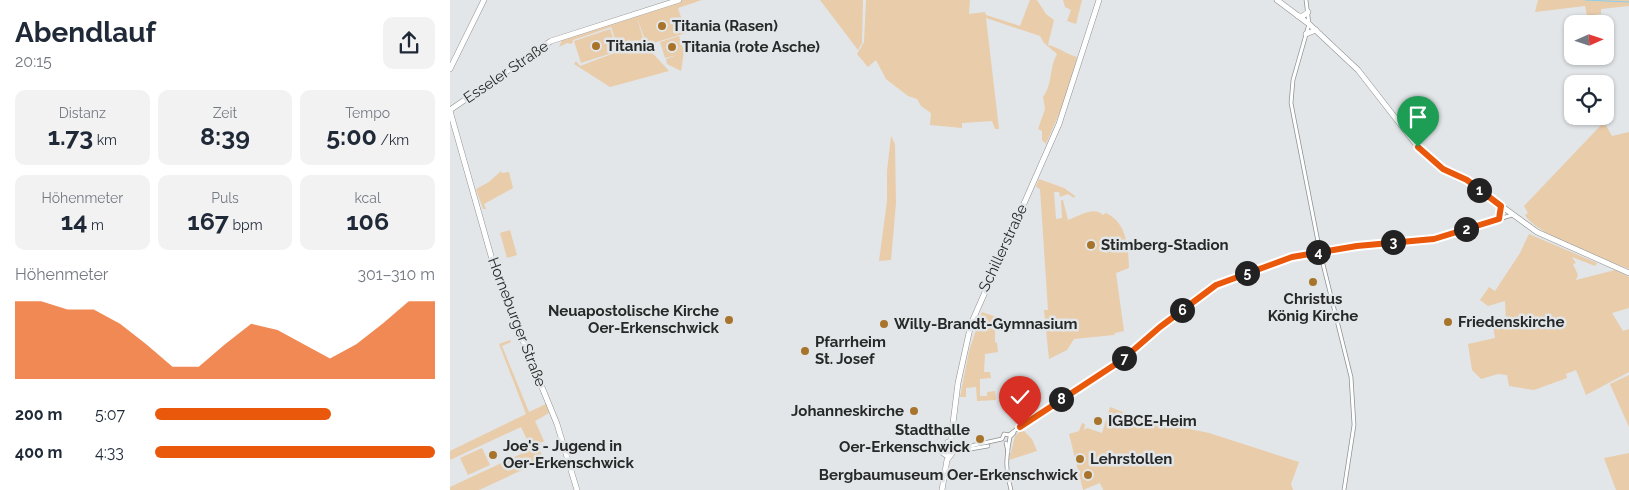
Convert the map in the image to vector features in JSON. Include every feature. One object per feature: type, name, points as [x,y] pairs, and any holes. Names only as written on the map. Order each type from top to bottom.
[{"type":"main road","points":[[450,69],[484,0]]},
{"type":"main road","name":"Esseler Straße","points":[[450,111],[551,41],[678,0]]},
{"type":"main road","name":"Schillerstraße","points":[[941,490],[949,452],[954,408],[966,342],[977,306],[1048,149],[1069,96],[1099,0]]},
{"type":"main road","points":[[1277,0],[1309,24],[1361,72],[1425,153],[1443,169],[1467,180],[1512,215],[1541,234],[1629,273]]},
{"type":"main road","points":[[1298,16],[1303,16],[1308,12]]},
{"type":"main road","points":[[1306,34],[1316,30]]},
{"type":"main road","name":"Horneburger Straße","points":[[450,111],[497,277],[557,424],[577,490]]},
{"type":"street","points":[[1306,0],[1309,24],[1293,80],[1291,102],[1320,252],[1343,345],[1353,396],[1352,446],[1344,490]]},
{"type":"street","points":[[1499,219],[1501,206]]},
{"type":"street","points":[[949,452],[1005,441],[1020,427],[1122,360],[1160,327],[1216,285],[1288,258],[1368,244],[1434,239],[1512,215]]},
{"type":"street","points":[[1009,436],[1003,435],[1008,455],[1005,466],[1011,490]]},
{"type":"shaded area","points":[[681,0],[702,0],[678,8],[686,33],[647,45],[637,18],[645,45],[669,71],[610,87],[574,64],[576,61],[580,66],[641,43],[622,49],[620,45],[617,45],[611,27],[573,40],[572,44],[567,43],[559,47],[562,40]]},
{"type":"shaded area","points":[[820,0],[863,0],[862,43],[858,50]]},
{"type":"shaded area","points":[[866,0],[970,0],[969,14],[985,12],[986,15],[1020,26],[1030,0],[1037,0],[1046,14],[1054,20],[1048,45],[1077,57],[1066,98],[1046,144],[1042,140],[1042,131],[1038,129],[1045,109],[1043,97],[1048,87],[1057,54],[1044,43],[1040,36],[986,18],[999,129],[995,129],[992,121],[962,123],[962,128],[930,125],[931,113],[921,106],[917,99],[908,96],[886,79],[876,60],[868,67],[857,54],[864,42]]},
{"type":"shaded area","points":[[1063,0],[1082,0],[1076,24],[1067,21],[1071,10],[1065,7]]},
{"type":"shaded area","points":[[1538,0],[1629,0],[1629,6],[1601,9],[1601,14],[1594,15],[1587,15],[1585,6],[1535,12]]},
{"type":"shaded area","name":"Titania","points":[[610,29],[618,51],[581,63],[574,41]]},
{"type":"shaded area","name":"Titania (rote Asche)","points":[[679,36],[684,52],[681,71],[667,64],[666,59],[677,55],[665,58],[660,42]]},
{"type":"shaded area","points":[[1601,125],[1606,125],[1612,136],[1629,132],[1629,269],[1589,253],[1542,230],[1525,215],[1528,213],[1524,206]]},
{"type":"shaded area","points":[[891,136],[895,144],[896,203],[891,260],[879,261],[887,201],[887,171]]},
{"type":"shaded area","points":[[501,171],[502,173],[509,172],[513,188],[484,204],[486,209],[483,209],[476,189],[489,182]]},
{"type":"shaded area","points":[[1039,179],[1064,188],[1075,196],[1074,198],[1068,194],[1060,197],[1059,192],[1054,192],[1056,219],[1062,218],[1061,200],[1063,200],[1068,220],[1095,211],[1103,215],[1106,213],[1113,217],[1125,236],[1129,260],[1129,268],[1116,273],[1124,331],[1114,335],[1074,339],[1067,350],[1049,359],[1044,310],[1048,310],[1040,189],[1036,187]]},
{"type":"shaded area","points":[[510,230],[517,255],[507,258],[500,233]]},
{"type":"shaded area","points":[[1529,234],[1597,263],[1595,266],[1572,257],[1576,263],[1573,264],[1578,275],[1576,280],[1615,270],[1629,277],[1629,308],[1612,313],[1623,331],[1629,329],[1629,372],[1586,395],[1576,370],[1566,374],[1567,378],[1534,390],[1509,386],[1507,375],[1498,374],[1481,379],[1472,370],[1468,344],[1495,338],[1493,325],[1506,323],[1505,301],[1488,306],[1480,300],[1489,287],[1495,291],[1520,253]]},
{"type":"shaded area","points":[[982,312],[1008,321],[1016,320],[1015,331],[1010,332],[1009,325],[995,327],[995,342],[997,343],[998,352],[985,354],[984,372],[990,372],[991,378],[980,379],[980,396],[987,396],[987,392],[995,391],[996,400],[977,401],[976,387],[966,388],[966,397],[960,397],[969,351]]},
{"type":"shaded area","points":[[510,340],[511,342],[502,346],[529,412],[546,404],[549,413],[535,421],[544,441],[531,448],[521,427],[450,460],[450,451],[526,414],[499,344]]},
{"type":"shaded area","points":[[1629,375],[1629,427],[1610,384]]},
{"type":"shaded area","points":[[1110,407],[1123,412],[1122,415],[1209,433],[1299,462],[1291,484],[1293,490],[1103,490],[1100,483],[1083,490],[1069,434],[1079,431],[1082,423],[1085,424],[1084,430],[1087,428],[1102,433]]},
{"type":"shaded area","points":[[1022,429],[1032,439],[1037,451],[1009,460],[1015,436]]},
{"type":"shaded area","points":[[538,446],[544,460],[479,490],[450,490],[450,487]]},
{"type":"shaded area","points":[[482,448],[490,465],[468,475],[460,458]]},
{"type":"shaded area","points":[[1629,453],[1629,490],[1616,490],[1604,458]]},
{"type":"waterway","points":[[1585,0],[1629,2]]},
{"type":"place","name":"Titania (Rasen)","points":[[662,26]]},
{"type":"place","name":"Titania","points":[[596,46]]},
{"type":"place","name":"Titania (rote Asche)","points":[[672,47]]},
{"type":"place","name":"Stimberg-Stadion","points":[[1091,245]]},
{"type":"place","name":"Christus König Kirche","points":[[1313,282]]},
{"type":"place","name":"Neuapostolische Kirche Oer-Erkenschwick","points":[[729,320]]},
{"type":"place","name":"Friedenskirche","points":[[1448,322]]},
{"type":"place","name":"Willy-Brandt-Gymnasium","points":[[884,324]]},
{"type":"place","name":"Pfarrheim St. Josef","points":[[805,351]]},
{"type":"place","name":"Johanneskirche","points":[[914,411]]},
{"type":"place","name":"IGBCE-Heim","points":[[1098,421]]},
{"type":"place","name":"Stadthalle Oer-Erkenschwick","points":[[980,439]]},
{"type":"place","name":"Joe's - Jugend in Oer-Erkenschwick","points":[[493,455]]},
{"type":"place","name":"Lehrstollen","points":[[1080,459]]},
{"type":"place","name":"Bergbaumuseum Oer-Erkenschwick","points":[[1088,475]]},
{"type":"route","points":[[1020,427],[1038,413],[1122,360],[1160,327],[1216,285],[1292,257],[1357,246],[1434,239],[1499,219],[1502,212],[1501,206],[1467,180],[1443,169],[1418,147]]}]
